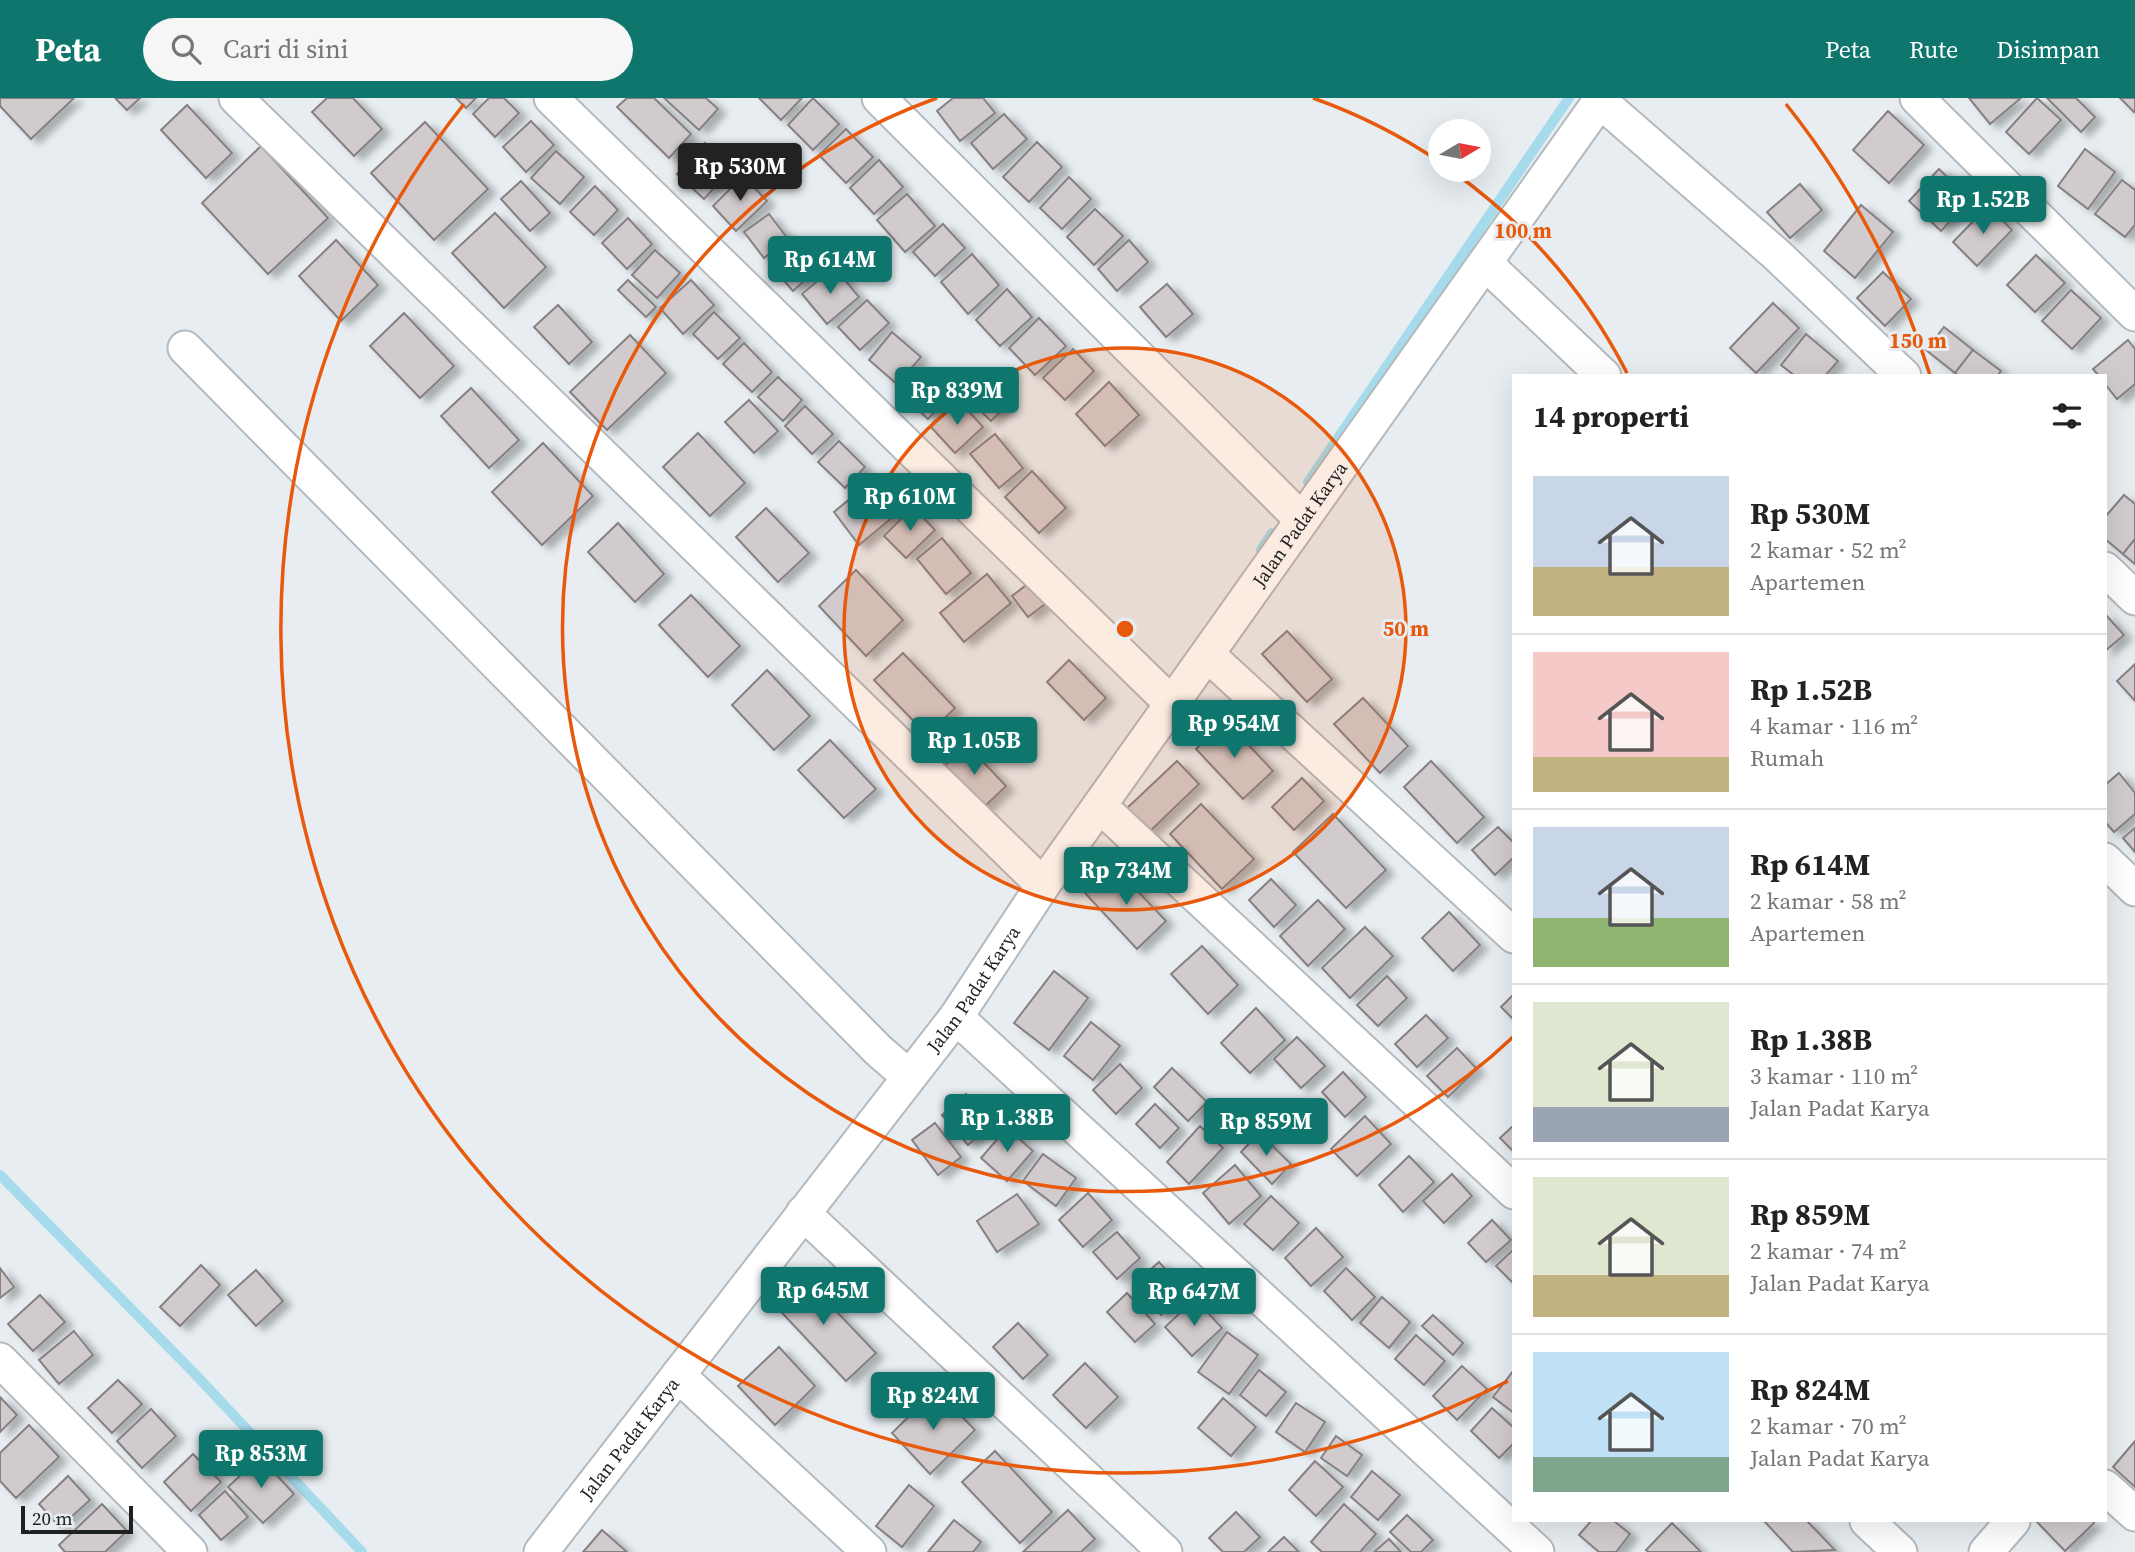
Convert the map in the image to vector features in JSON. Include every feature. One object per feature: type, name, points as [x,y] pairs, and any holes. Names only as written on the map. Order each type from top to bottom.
[{"type":"street","points":[[236,98],[1043,885]]},
{"type":"street","points":[[551,98],[1172,704]]},
{"type":"street","points":[[879,98],[1302,520]]},
{"type":"street","points":[[1917,98],[2135,314]]},
{"type":"street","points":[[1601,100],[1777,254],[1902,374]]},
{"type":"street","name":"Jalan Padat Karya","points":[[541,1552],[956,1017],[1043,885],[1601,100]]},
{"type":"street","points":[[1485,263],[1602,374]]},
{"type":"street","points":[[185,348],[878,1050],[908,1076]]},
{"type":"street","points":[[2107,571],[2135,598]]},
{"type":"street","points":[[1208,655],[1512,934]]},
{"type":"street","points":[[1100,806],[1512,1190]]},
{"type":"street","points":[[2107,862],[2135,889]]},
{"type":"street","points":[[956,1017],[1536,1552]]},
{"type":"street","points":[[803,1213],[1165,1552]]},
{"type":"street","points":[[0,1360],[190,1552]]},
{"type":"street","points":[[678,1375],[869,1552]]},
{"type":"street","points":[[2107,1489],[2135,1514]]},
{"type":"street","points":[[1868,1522],[1900,1552]]},
{"type":"street","points":[[1986,1552],[2012,1522]]},
{"type":"building","points":[[0,98],[74,98],[31,139],[0,106]]},
{"type":"building","points":[[115,98],[140,98],[127,110]]},
{"type":"building","points":[[327,98],[353,98],[382,129],[354,156],[312,112]]},
{"type":"building","points":[[456,98],[476,98],[466,108]]},
{"type":"building","points":[[489,98],[504,98],[519,113],[495,137],[473,114]]},
{"type":"building","points":[[627,98],[654,98],[691,134],[669,158],[617,107]]},
{"type":"building","points":[[664,98],[706,98],[718,109],[699,130]]},
{"type":"building","points":[[759,98],[802,98],[781,120]]},
{"type":"building","points":[[813,98],[839,124],[813,150],[788,125]]},
{"type":"building","points":[[953,98],[983,98],[995,113],[960,141],[937,111]]},
{"type":"building","points":[[1969,98],[2021,98],[1990,124]]},
{"type":"building","points":[[2037,98],[2061,120],[2029,154],[2006,132]]},
{"type":"building","points":[[2047,98],[2076,98],[2095,117],[2081,132]]},
{"type":"building","points":[[2120,98],[2135,98],[2134,112]]},
{"type":"building","points":[[187,105],[232,153],[206,178],[161,130]]},
{"type":"building","points":[[1888,111],[1924,145],[1889,183],[1853,150]]},
{"type":"building","points":[[1004,114],[1027,139],[993,169],[971,143]]},
{"type":"building","points":[[531,121],[554,145],[526,172],[503,147]]},
{"type":"building","points":[[425,122],[488,189],[434,240],[371,173]]},
{"type":"building","points":[[846,129],[873,157],[846,183],[819,155]]},
{"type":"building","points":[[1037,142],[1062,167],[1029,202],[1003,177]]},
{"type":"building","points":[[705,143],[732,168],[704,199],[677,174]]},
{"type":"building","points":[[261,146],[328,218],[268,274],[202,203]]},
{"type":"building","points":[[2085,149],[2115,172],[2088,209],[2058,186]]},
{"type":"building","points":[[556,151],[584,177],[560,204],[531,178]]},
{"type":"building","points":[[879,160],[903,187],[874,214],[850,188]]},
{"type":"building","points":[[1939,169],[1970,199],[1941,231],[1909,201]]},
{"type":"building","points":[[743,176],[767,201],[736,231],[713,206]]},
{"type":"building","points":[[1069,177],[1091,199],[1062,229],[1040,208]]},
{"type":"building","points":[[2122,180],[2135,190],[2135,225],[2125,237],[2095,214]]},
{"type":"building","points":[[521,181],[550,213],[530,231],[501,199]]},
{"type":"building","points":[[1800,184],[1822,210],[1790,238],[1767,212]]},
{"type":"building","points":[[595,186],[618,210],[594,235],[570,212]]},
{"type":"building","points":[[907,194],[935,226],[905,252],[877,220]]},
{"type":"building","points":[[1861,205],[1893,232],[1855,278],[1824,251]]},
{"type":"building","points":[[1988,206],[2012,230],[1977,266],[1953,242]]},
{"type":"building","points":[[1095,209],[1123,236],[1094,265],[1067,237]]},
{"type":"building","points":[[495,213],[546,267],[504,308],[452,253]]},
{"type":"building","points":[[769,214],[788,239],[764,258],[744,232]]},
{"type":"building","points":[[628,218],[652,244],[627,269],[602,243]]},
{"type":"building","points":[[943,224],[965,248],[935,276],[913,252]]},
{"type":"building","points":[[336,240],[378,285],[341,321],[299,276]]},
{"type":"building","points":[[1129,240],[1148,262],[1117,291],[1098,269]]},
{"type":"building","points":[[797,246],[817,269],[793,291],[772,267]]},
{"type":"building","points":[[655,250],[680,273],[657,298],[632,275]]},
{"type":"building","points":[[972,254],[999,285],[968,314],[941,282]]},
{"type":"building","points":[[2036,255],[2065,283],[2035,312],[2007,285]]},
{"type":"building","points":[[834,267],[859,297],[827,324],[802,294]]},
{"type":"building","points":[[1883,272],[1911,299],[1885,326],[1857,298]]},
{"type":"building","points":[[628,280],[656,307],[646,317],[618,290]]},
{"type":"building","points":[[691,280],[714,305],[683,334],[660,308]]},
{"type":"building","points":[[1167,284],[1193,314],[1166,337],[1140,307]]},
{"type":"building","points":[[1007,289],[1032,317],[1000,346],[976,320]]},
{"type":"building","points":[[2071,290],[2101,318],[2072,349],[2042,321]]},
{"type":"building","points":[[867,300],[889,323],[860,350],[838,327]]},
{"type":"building","points":[[1773,303],[1799,328],[1756,373],[1730,348]]},
{"type":"building","points":[[558,305],[592,342],[569,364],[534,327]]},
{"type":"building","points":[[714,312],[740,338],[718,359],[693,334]]},
{"type":"building","points":[[404,313],[454,366],[420,398],[370,346]]},
{"type":"building","points":[[1039,318],[1066,346],[1035,375],[1009,348]]},
{"type":"building","points":[[1944,327],[1973,350],[1955,373],[1926,350]]},
{"type":"building","points":[[892,332],[921,357],[897,384],[869,360]]},
{"type":"building","points":[[1806,334],[1838,361],[1827,374],[1792,374],[1781,365]]},
{"type":"building","points":[[630,335],[666,373],[607,430],[570,392]]},
{"type":"building","points":[[2128,340],[2135,349],[2135,384],[2117,399],[2107,386],[2107,374],[2097,374],[2093,369]]},
{"type":"building","points":[[744,343],[772,372],[752,392],[723,364]]},
{"type":"building","points":[[1073,349],[1094,371],[1065,400],[1043,378]]},
{"type":"building","points":[[1973,350],[2001,371],[1999,374],[1955,373]]},
{"type":"building","points":[[926,370],[952,393],[928,419],[903,396]]},
{"type":"building","points":[[778,377],[802,400],[783,421],[758,397]]},
{"type":"building","points":[[976,377],[1005,407],[991,421],[961,392]]},
{"type":"building","points":[[1109,382],[1139,415],[1105,446],[1076,414]]},
{"type":"building","points":[[471,388],[519,440],[489,468],[441,416]]},
{"type":"building","points":[[749,400],[778,431],[754,453],[725,422]]},
{"type":"building","points":[[959,401],[983,427],[955,453],[931,427]]},
{"type":"building","points":[[805,406],[833,434],[812,454],[785,426]]},
{"type":"building","points":[[698,433],[745,483],[710,516],[663,467]]},
{"type":"building","points":[[995,434],[1023,468],[999,488],[970,454]]},
{"type":"building","points":[[839,441],[865,467],[845,488],[818,462]]},
{"type":"building","points":[[543,443],[593,496],[542,545],[492,492]]},
{"type":"building","points":[[1032,471],[1066,508],[1039,533],[1005,497]]},
{"type":"building","points":[[873,480],[899,512],[859,545],[834,512]]},
{"type":"building","points":[[2124,495],[2135,504],[2135,539],[2123,554],[2107,541],[2107,515]]},
{"type":"building","points":[[913,507],[935,530],[906,558],[884,536]]},
{"type":"building","points":[[766,508],[809,553],[778,582],[736,537]]},
{"type":"building","points":[[618,523],[664,574],[635,602],[588,552]]},
{"type":"building","points":[[942,538],[971,573],[946,594],[917,559]]},
{"type":"building","points":[[2135,539],[2135,564],[2123,554]]},
{"type":"building","points":[[856,570],[903,620],[866,656],[819,606]]},
{"type":"building","points":[[987,574],[1011,603],[964,642],[940,613]]},
{"type":"building","points":[[1029,583],[1045,604],[1028,617],[1012,596]]},
{"type":"building","points":[[691,595],[740,646],[708,677],[659,625]]},
{"type":"building","points":[[2107,616],[2124,635],[2107,649]]},
{"type":"building","points":[[1287,631],[1332,679],[1307,702],[1262,654]]},
{"type":"building","points":[[903,653],[955,708],[927,735],[874,680]]},
{"type":"building","points":[[1069,660],[1106,698],[1084,720],[1047,682]]},
{"type":"building","points":[[2135,664],[2135,701],[2117,681]]},
{"type":"building","points":[[767,670],[810,716],[774,750],[732,705]]},
{"type":"building","points":[[1363,698],[1408,746],[1380,773],[1334,724]]},
{"type":"building","points":[[1226,721],[1273,771],[1243,799],[1196,749]]},
{"type":"building","points":[[830,740],[876,789],[844,818],[798,770]]},
{"type":"building","points":[[967,745],[1006,786],[981,810],[942,768]]},
{"type":"building","points":[[1177,761],[1199,784],[1147,834],[1125,810]]},
{"type":"building","points":[[1431,761],[1484,817],[1457,843],[1404,787]]},
{"type":"building","points":[[2119,773],[2135,793],[2135,814],[2114,832],[2107,824],[2107,783]]},
{"type":"building","points":[[1302,778],[1324,801],[1294,830],[1272,807]]},
{"type":"building","points":[[1201,804],[1254,859],[1222,889],[1170,834]]},
{"type":"building","points":[[1333,814],[1386,870],[1346,908],[1293,852]]},
{"type":"building","points":[[1498,827],[1512,841],[1512,859],[1495,875],[1472,850]]},
{"type":"building","points":[[2135,828],[2135,852],[2123,838]]},
{"type":"building","points":[[1114,866],[1166,921],[1137,949],[1085,893]]},
{"type":"building","points":[[1271,879],[1296,905],[1274,927],[1249,900]]},
{"type":"building","points":[[1318,900],[1345,929],[1308,966],[1280,936]]},
{"type":"building","points":[[1449,912],[1480,945],[1453,971],[1422,938]]},
{"type":"building","points":[[1365,927],[1393,956],[1350,998],[1322,968]]},
{"type":"building","points":[[1202,946],[1238,985],[1208,1014],[1171,974]]},
{"type":"building","points":[[1054,971],[1088,998],[1049,1050],[1014,1023]]},
{"type":"building","points":[[1387,976],[1407,998],[1378,1026],[1357,1005]]},
{"type":"building","points":[[1512,996],[1512,1018],[1501,1007]]},
{"type":"building","points":[[1256,1008],[1285,1040],[1250,1073],[1221,1043]]},
{"type":"building","points":[[1426,1015],[1448,1038],[1417,1067],[1395,1044]]},
{"type":"building","points":[[1091,1022],[1120,1046],[1093,1080],[1064,1056]]},
{"type":"building","points":[[1297,1037],[1325,1066],[1301,1088],[1274,1059]]},
{"type":"building","points":[[1457,1048],[1477,1069],[1448,1097],[1427,1076]]},
{"type":"building","points":[[1120,1064],[1142,1088],[1116,1114],[1093,1090]]},
{"type":"building","points":[[1172,1068],[1207,1102],[1188,1121],[1154,1087]]},
{"type":"building","points":[[1343,1072],[1366,1097],[1345,1117],[1322,1092]]},
{"type":"building","points":[[966,1094],[992,1124],[968,1145],[942,1115]]},
{"type":"building","points":[[1155,1104],[1179,1128],[1160,1148],[1136,1124]]},
{"type":"building","points":[[1365,1116],[1391,1144],[1357,1176],[1331,1149]]},
{"type":"building","points":[[935,1123],[961,1157],[938,1175],[912,1140]]},
{"type":"building","points":[[1200,1126],[1223,1148],[1189,1184],[1167,1162]]},
{"type":"building","points":[[1512,1127],[1512,1150],[1500,1138]]},
{"type":"building","points":[[1007,1128],[1033,1151],[1007,1181],[981,1158]]},
{"type":"building","points":[[1259,1133],[1291,1164],[1272,1184],[1241,1152]]},
{"type":"building","points":[[1043,1154],[1076,1178],[1056,1206],[1023,1181]]},
{"type":"building","points":[[1409,1156],[1434,1182],[1403,1212],[1379,1185]]},
{"type":"building","points":[[1235,1165],[1261,1196],[1229,1224],[1203,1193]]},
{"type":"building","points":[[1452,1174],[1472,1196],[1444,1223],[1423,1201]]},
{"type":"building","points":[[1088,1193],[1112,1220],[1083,1247],[1059,1220]]},
{"type":"building","points":[[1017,1194],[1039,1224],[997,1252],[977,1221]]},
{"type":"building","points":[[1271,1196],[1299,1223],[1273,1250],[1244,1224]]},
{"type":"building","points":[[1492,1220],[1511,1240],[1486,1262],[1468,1243]]},
{"type":"building","points":[[1316,1228],[1343,1257],[1311,1286],[1285,1258]]},
{"type":"building","points":[[1117,1232],[1140,1258],[1117,1279],[1093,1252]]},
{"type":"building","points":[[1512,1251],[1512,1282],[1496,1266]]},
{"type":"building","points":[[1159,1262],[1186,1292],[1161,1315],[1134,1284]]},
{"type":"building","points":[[201,1265],[220,1285],[180,1326],[160,1307]]},
{"type":"building","points":[[0,1268],[14,1287],[0,1298]]},
{"type":"building","points":[[1346,1268],[1375,1297],[1352,1320],[1324,1291]]},
{"type":"building","points":[[256,1270],[283,1301],[256,1326],[228,1295]]},
{"type":"building","points":[[799,1272],[876,1353],[846,1381],[770,1300]]},
{"type":"building","points":[[1127,1293],[1155,1324],[1135,1342],[1107,1312]]},
{"type":"building","points":[[40,1295],[65,1322],[33,1351],[8,1324]]},
{"type":"building","points":[[1382,1297],[1410,1322],[1389,1348],[1360,1323]]},
{"type":"building","points":[[1195,1299],[1222,1328],[1192,1356],[1165,1327]]},
{"type":"building","points":[[1433,1315],[1463,1343],[1453,1355],[1422,1326]]},
{"type":"building","points":[[1018,1323],[1048,1355],[1023,1379],[993,1347]]},
{"type":"building","points":[[74,1331],[93,1355],[59,1384],[39,1360]]},
{"type":"building","points":[[1227,1332],[1258,1355],[1229,1394],[1198,1372]]},
{"type":"building","points":[[1416,1335],[1445,1361],[1424,1385],[1395,1359]]},
{"type":"building","points":[[779,1347],[815,1386],[775,1425],[738,1386]]},
{"type":"building","points":[[1085,1363],[1118,1397],[1086,1428],[1053,1395]]},
{"type":"building","points":[[1462,1366],[1487,1389],[1457,1420],[1433,1396]]},
{"type":"building","points":[[1259,1370],[1286,1392],[1266,1416],[1240,1395]]},
{"type":"building","points":[[1512,1373],[1512,1411],[1493,1397]]},
{"type":"building","points":[[118,1380],[142,1404],[112,1433],[88,1408]]},
{"type":"building","points":[[936,1390],[975,1430],[930,1474],[892,1433]]},
{"type":"building","points":[[0,1397],[17,1415],[0,1432]]},
{"type":"building","points":[[1223,1398],[1256,1427],[1231,1456],[1198,1428]]},
{"type":"building","points":[[1296,1403],[1325,1422],[1305,1452],[1276,1432]]},
{"type":"building","points":[[1492,1408],[1512,1426],[1512,1445],[1499,1458],[1471,1431]]},
{"type":"building","points":[[151,1409],[176,1436],[142,1468],[117,1441]]},
{"type":"building","points":[[29,1425],[59,1457],[16,1498],[0,1481],[0,1453]]},
{"type":"building","points":[[1336,1436],[1362,1455],[1347,1476],[1321,1458]]},
{"type":"building","points":[[2135,1441],[2135,1487],[2113,1467]]},
{"type":"building","points":[[995,1451],[1052,1512],[1020,1543],[962,1482]]},
{"type":"building","points":[[193,1454],[221,1482],[191,1511],[164,1482]]},
{"type":"building","points":[[260,1457],[294,1494],[263,1523],[228,1487]]},
{"type":"building","points":[[1315,1461],[1343,1487],[1316,1516],[1289,1490]]},
{"type":"building","points":[[1372,1471],[1400,1495],[1378,1520],[1351,1497]]},
{"type":"building","points":[[68,1476],[90,1500],[60,1527],[39,1504]]},
{"type":"building","points":[[909,1485],[934,1506],[902,1547],[876,1526]]},
{"type":"building","points":[[225,1491],[248,1517],[221,1540],[199,1515]]},
{"type":"building","points":[[102,1504],[127,1531],[105,1552],[65,1552],[59,1545]]},
{"type":"building","points":[[1344,1504],[1376,1534],[1360,1552],[1322,1552],[1311,1542]]},
{"type":"building","points":[[1068,1510],[1095,1539],[1081,1552],[1023,1552]]},
{"type":"building","points":[[1236,1512],[1260,1537],[1244,1552],[1223,1552],[1209,1538]]},
{"type":"building","points":[[1407,1515],[1433,1540],[1421,1552],[1411,1552],[1390,1532]]},
{"type":"building","points":[[954,1520],[981,1542],[973,1552],[928,1552]]},
{"type":"building","points":[[1590,1522],[1615,1522],[1630,1534],[1616,1552],[1599,1552],[1579,1535]]},
{"type":"building","points":[[1765,1522],[1808,1522],[1835,1550],[1793,1552]]},
{"type":"building","points":[[2037,1522],[2094,1522],[2094,1523],[2065,1551]]},
{"type":"building","points":[[1672,1523],[1701,1552],[1646,1550]]},
{"type":"building","points":[[602,1530],[627,1552],[583,1552]]},
{"type":"building","points":[[1284,1537],[1299,1552],[1268,1552]]},
{"type":"building","points":[[1389,1539],[1401,1552],[1374,1552]]},
{"type":"waterway","points":[[1308,482],[1569,98]]},
{"type":"waterway","points":[[1261,550],[1272,533]]},
{"type":"waterway","points":[[0,1175],[195,1374],[362,1552]]}]
